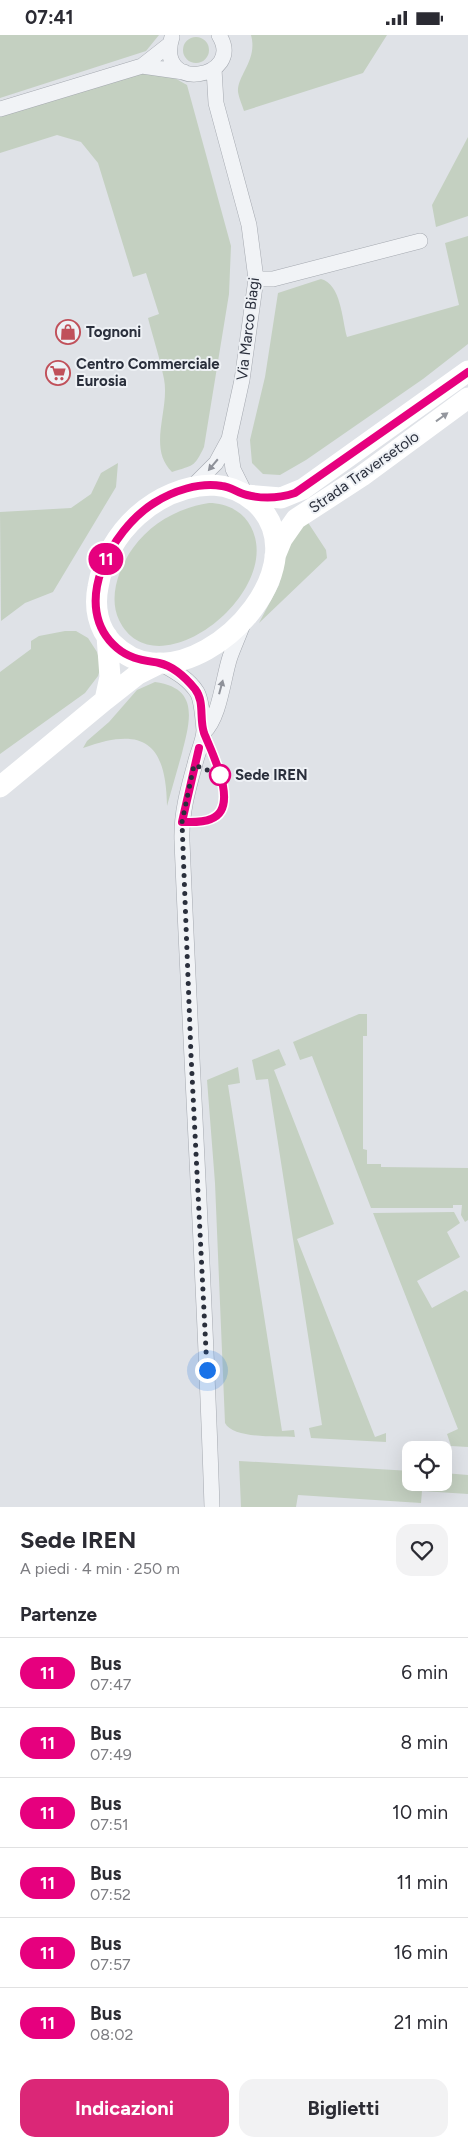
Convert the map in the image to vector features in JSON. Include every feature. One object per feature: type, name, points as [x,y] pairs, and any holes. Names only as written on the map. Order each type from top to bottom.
[{"type":"main road","name":"Strada Traversetolo","points":[[105,700],[110,677],[106,636],[100,621],[96,598],[100,574],[113,545],[132,520],[145,509],[168,496],[192,487],[220,485],[246,495],[281,498],[304,489],[468,371]]},
{"type":"main road","name":"Strada Traversetolo","points":[[106,636],[116,647],[129,656],[144,662],[160,663],[184,659],[206,651],[227,638],[244,621],[264,591],[282,539],[296,519],[362,476],[468,398]]},
{"type":"main road","name":"Strada Traversetolo","points":[[246,495],[259,506],[269,522],[274,540],[274,559]]},
{"type":"main road","name":"Strada Traversetolo","points":[[0,787],[138,674],[160,663]]},
{"type":"street","points":[[142,65],[191,74],[214,69],[223,55],[224,46],[219,35]]},
{"type":"street","points":[[0,109],[142,65],[172,40]]},
{"type":"street","name":"Via Marco Biagi","points":[[172,40],[172,60],[207,85],[216,103],[250,225],[256,279],[243,371],[229,439],[216,463],[192,487]]},
{"type":"street","name":"Via Marco Biagi","points":[[214,69],[216,103]]},
{"type":"street","points":[[256,279],[273,279],[420,241]]},
{"type":"street","name":"Via Marco Biagi","points":[[229,439],[233,469],[246,495]]},
{"type":"street","points":[[204,732],[210,726],[214,716],[230,657],[244,621]]},
{"type":"street","points":[[160,663],[184,677],[197,692],[202,702],[201,718],[204,732],[189,783],[182,822],[190,1048],[205,1314],[212,1507]]},
{"type":"green space","points":[[0,35],[159,35],[146,51],[0,98]]},
{"type":"green space","points":[[251,35],[387,35],[363,73],[244,111],[238,92],[252,52]]},
{"type":"green space","points":[[196,37],[205,41],[209,50],[205,59],[196,63],[187,59],[183,50],[187,41]]},
{"type":"green space","points":[[143,72],[171,76],[187,85],[231,246],[229,294],[204,447],[198,459],[192,465],[172,472],[161,452],[164,379],[148,318],[159,314],[146,273],[133,277],[98,163],[81,142],[57,135],[0,153],[0,115]]},
{"type":"green space","points":[[468,137],[468,216],[436,227],[432,205]]},
{"type":"green space","points":[[468,236],[468,344],[423,379],[306,460],[280,475],[263,474],[252,463],[250,440],[265,377],[278,293],[321,279],[328,282],[340,303],[347,337],[459,305],[445,243]]},
{"type":"green space","points":[[118,463],[116,487],[53,592],[25,603],[1,621],[0,512],[71,508],[91,494],[101,473]]},
{"type":"green space","points":[[209,503],[231,508],[248,522],[257,548],[252,575],[236,602],[214,624],[188,640],[161,646],[137,640],[119,620],[116,611],[115,592],[123,564],[140,539],[157,524],[176,513]]},
{"type":"green space","points":[[307,521],[326,550],[327,558],[259,623],[279,585],[288,546]]},
{"type":"green space","points":[[76,631],[88,638],[97,652],[101,666],[98,676],[85,693],[0,754],[0,672],[31,649],[31,641],[39,636]]},
{"type":"green space","points":[[155,682],[169,685],[179,691],[185,699],[189,718],[185,741],[167,806],[166,784],[162,767],[156,754],[147,745],[136,740],[121,739],[83,748],[87,741],[109,722],[137,690]]},
{"type":"green space","points":[[359,1014],[367,1014],[367,1036],[363,1036],[363,1149],[367,1150],[367,1164],[381,1164],[381,1167],[468,1168],[468,1220],[465,1222],[461,1215],[462,1205],[453,1205],[453,1208],[371,1208],[312,1056],[300,1060],[293,1042]]},
{"type":"green space","points":[[279,1049],[286,1065],[274,1070],[334,1224],[297,1239],[375,1437],[386,1433],[386,1442],[311,1438],[309,1428],[322,1425],[268,1079],[256,1080],[252,1060]]},
{"type":"green space","points":[[238,1067],[240,1083],[228,1085],[282,1431],[294,1430],[295,1437],[246,1434],[237,1432],[225,1423],[215,1183],[207,1080]]},
{"type":"green space","points":[[454,1212],[460,1223],[447,1232],[460,1257],[417,1281],[432,1308],[465,1290],[468,1292],[468,1447],[452,1446],[452,1441],[449,1441],[447,1434],[458,1429],[373,1213]]},
{"type":"green space","points":[[239,1461],[402,1470],[402,1491],[422,1491],[421,1503],[298,1495],[296,1507],[241,1507]]},
{"type":"green space","points":[[452,1474],[468,1475],[468,1494],[422,1491],[452,1491]]},
{"type":"bus line","name":"11","points":[[199,748],[189,783],[182,822],[202,822],[214,819],[222,807],[223,782],[204,732],[201,718],[202,702],[197,692],[184,677],[160,663],[144,662],[129,656],[111,642],[102,629],[96,606],[98,582],[109,552],[122,532],[132,520],[152,504],[176,492],[199,486],[220,485],[233,488],[246,495],[281,498],[304,489],[468,372]]},
{"type":"place","name":"Tognoni","points":[[68,332]]},
{"type":"place","name":"Centro Commerciale Eurosia","points":[[58,373]]},
{"type":"place","name":"Sede IREN","points":[[220,775]]},
{"type":"route","points":[[207,1370],[191,1055],[182,822],[194,765],[220,775]]}]
